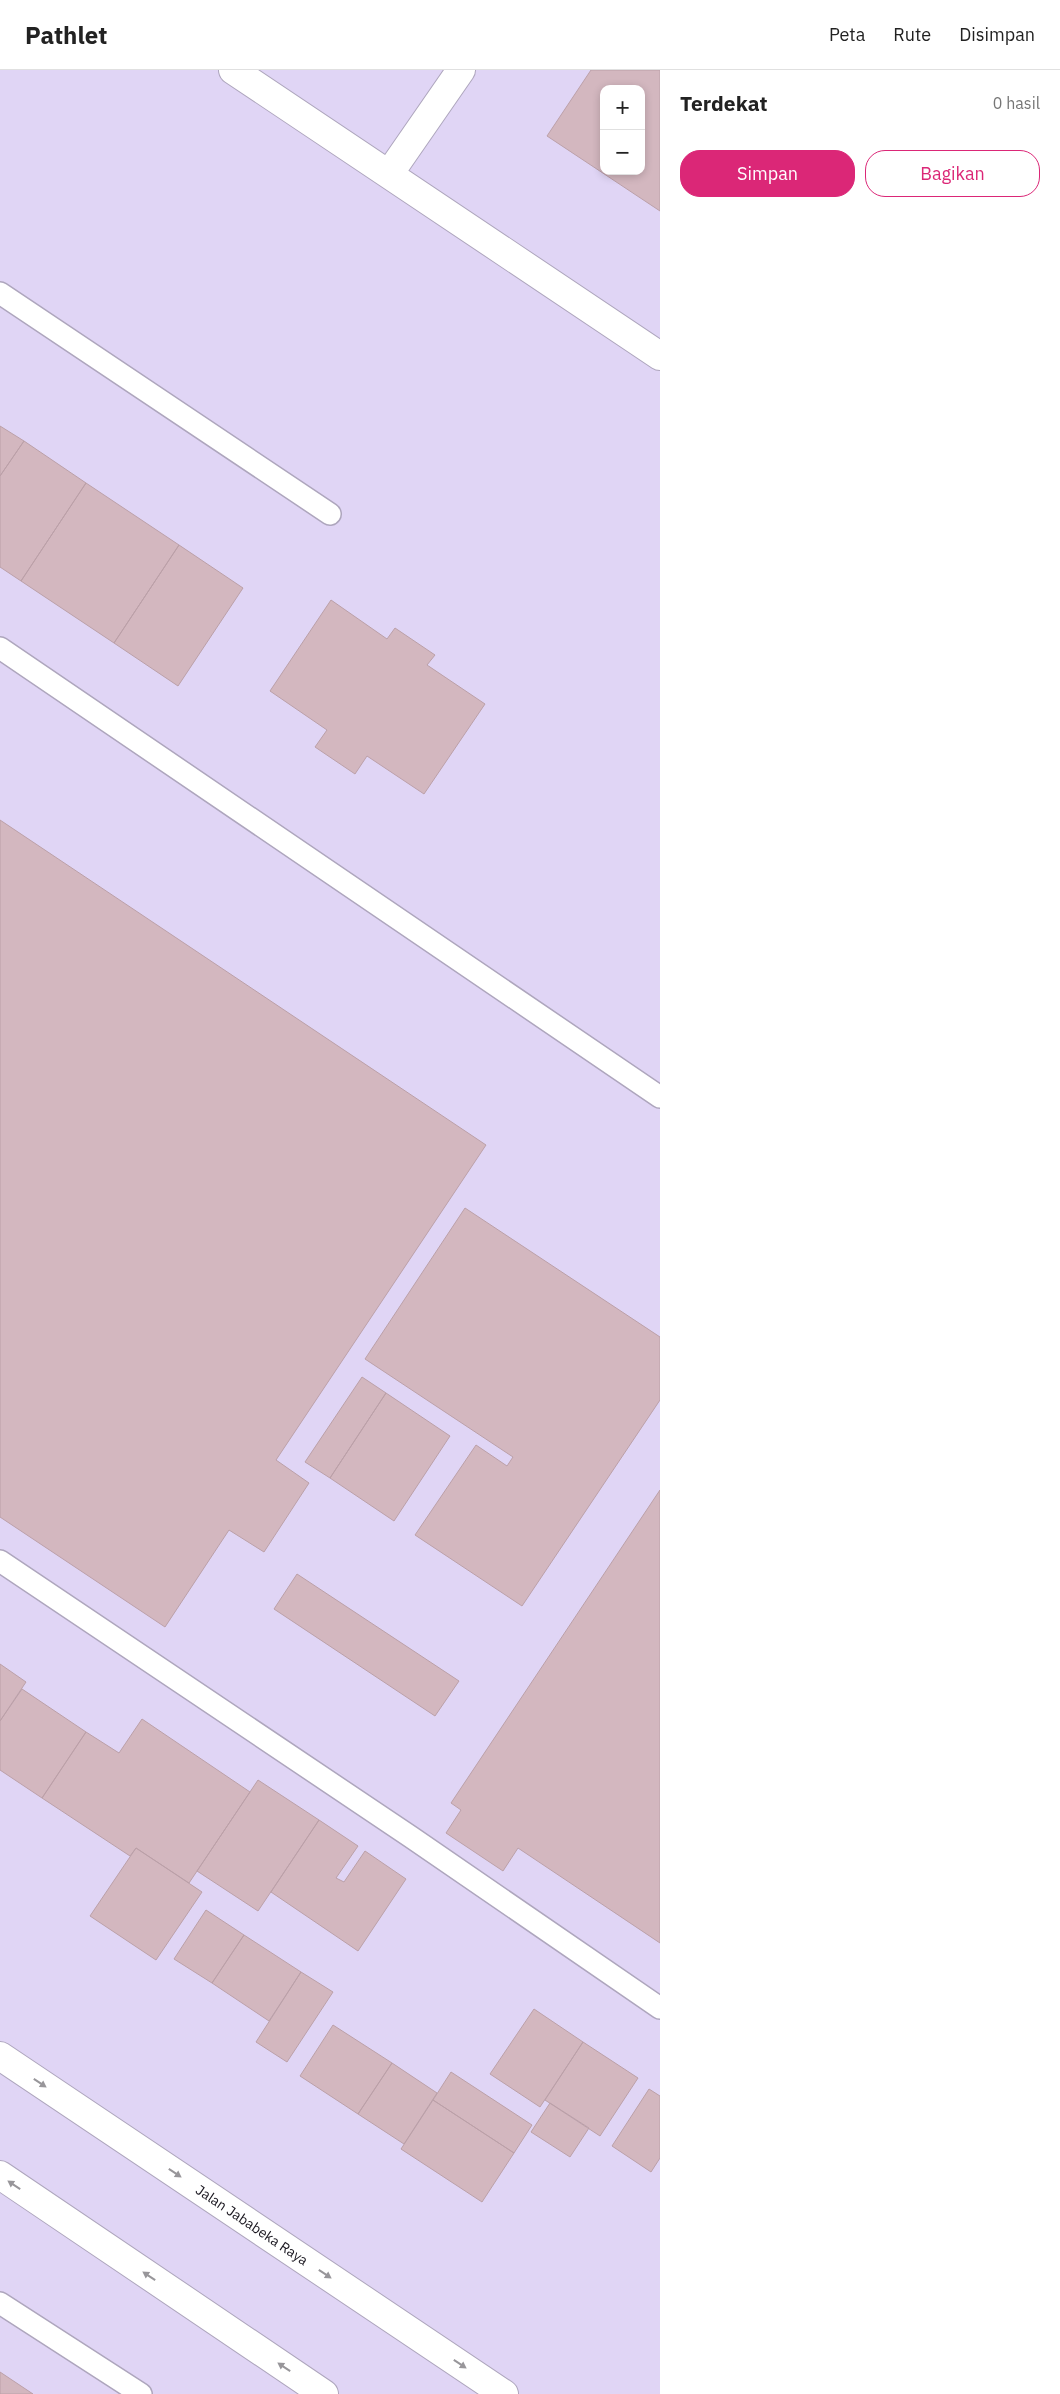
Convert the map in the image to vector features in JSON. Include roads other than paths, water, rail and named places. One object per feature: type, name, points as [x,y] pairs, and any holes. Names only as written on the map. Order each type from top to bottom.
[{"type":"street","points":[[233,70],[660,356]]},
{"type":"street","points":[[389,174],[461,70]]},
{"type":"street","name":"Jalan Jababeka Raya","points":[[0,2056],[504,2394]]},
{"type":"street","points":[[0,2175],[324,2394]]},
{"type":"lane","points":[[0,293],[330,514]]},
{"type":"lane","points":[[0,648],[660,1097]]},
{"type":"lane","points":[[0,1561],[411,1837],[660,2008]]},
{"type":"lane","points":[[0,2303],[141,2394]]}]
